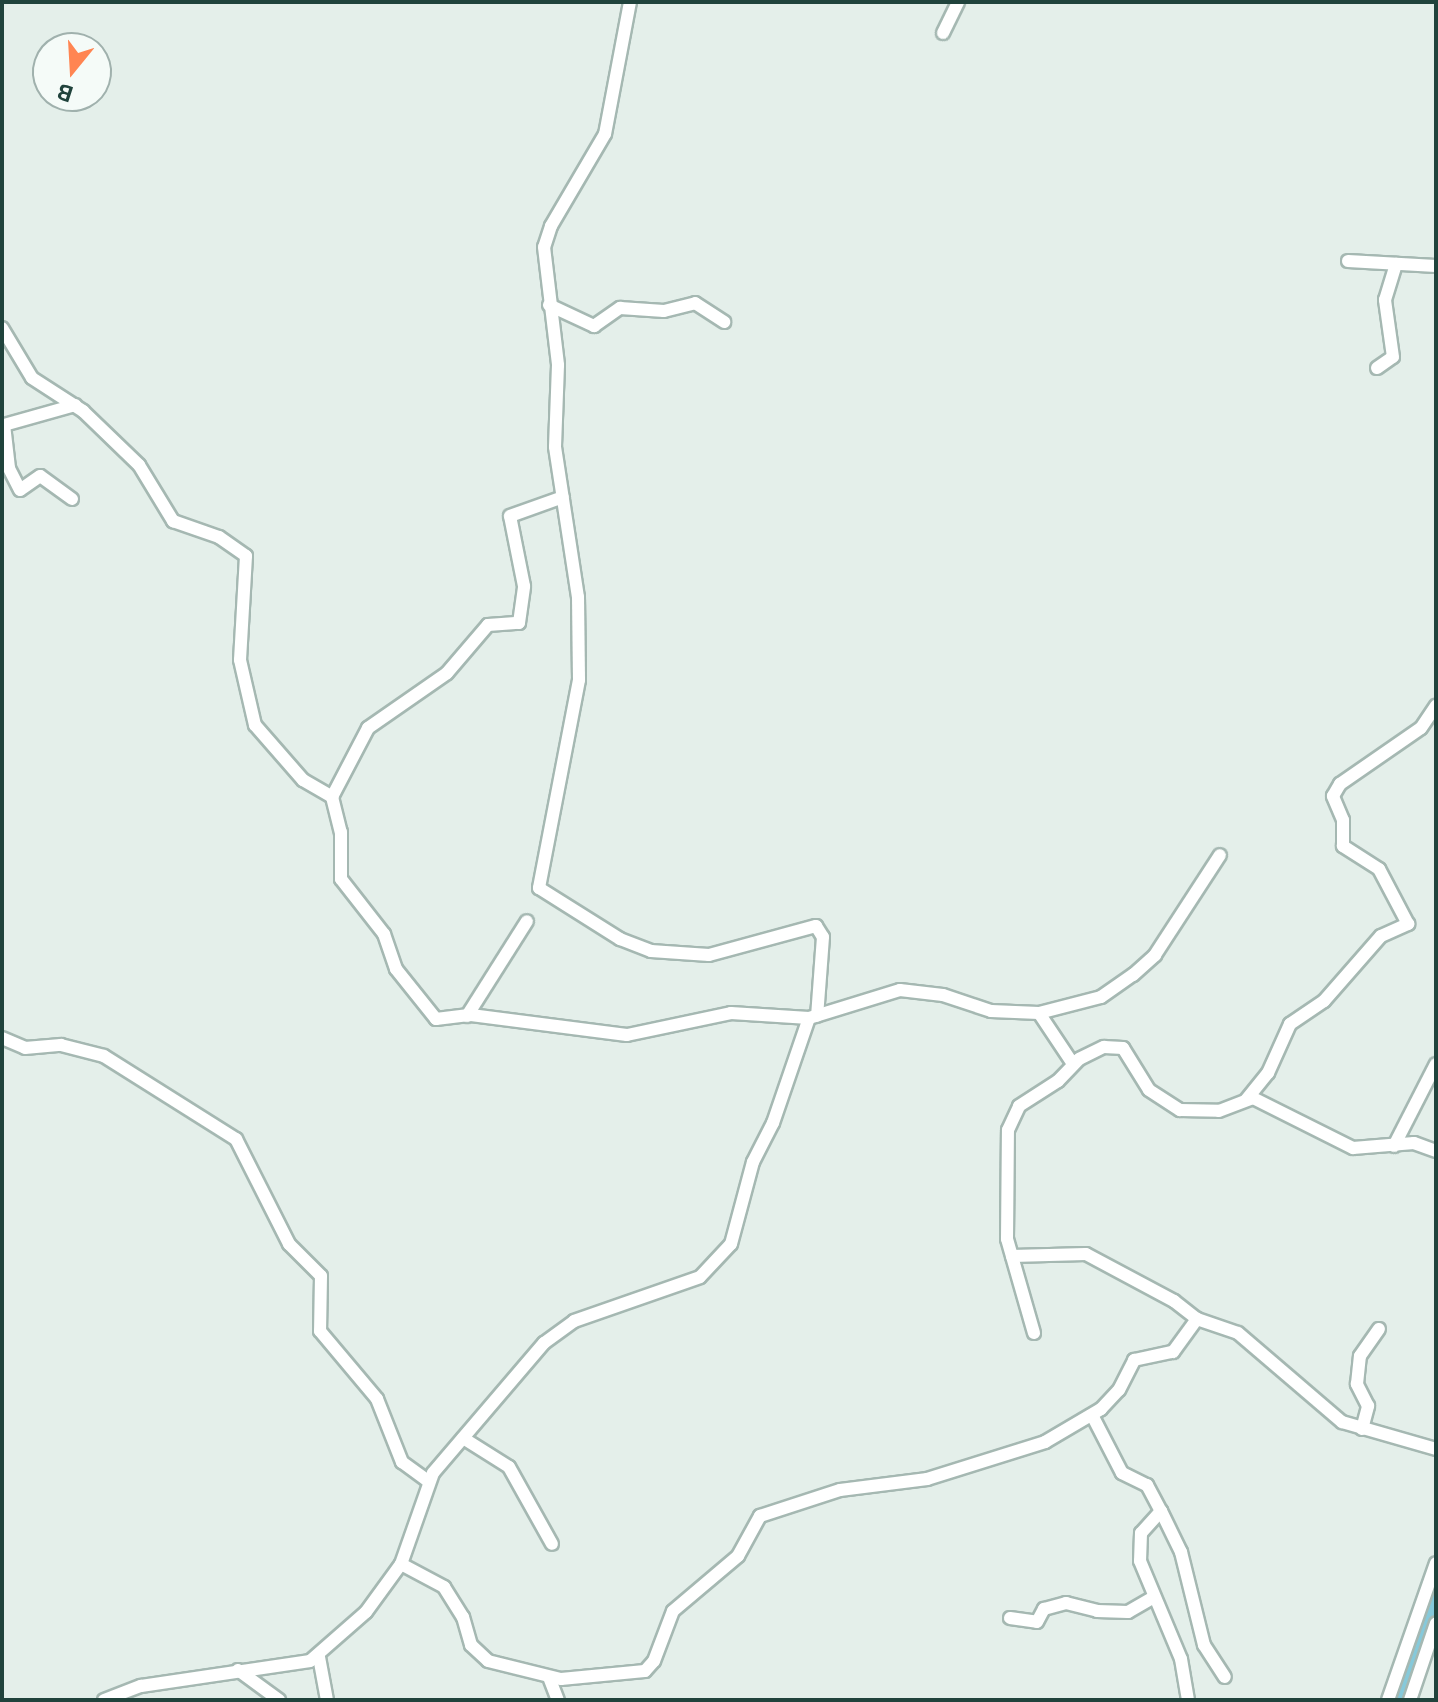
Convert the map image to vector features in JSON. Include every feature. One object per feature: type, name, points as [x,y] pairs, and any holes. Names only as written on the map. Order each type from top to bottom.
[{"type":"street","points":[[104,1700],[141,1686],[319,1657],[366,1612],[401,1564],[428,1481],[557,1331],[691,1282],[731,1244],[753,1162],[773,1123],[813,1017],[823,937],[816,926],[709,955],[651,951],[620,939],[539,888],[579,680],[578,597],[555,447],[558,351],[549,305],[544,247],[605,134],[630,2]]},
{"type":"street","points":[[943,33],[958,2]]},
{"type":"street","points":[[1348,261],[1436,266]]},
{"type":"street","points":[[1377,368],[1393,357],[1385,300],[1396,264]]},
{"type":"street","points":[[549,305],[594,326],[620,308],[664,311],[695,303],[724,322]]},
{"type":"street","points":[[2,328],[32,378],[75,405],[139,465],[173,521],[219,537],[246,556],[240,660],[255,725],[303,780],[332,797]]},
{"type":"street","points":[[72,499],[40,476],[20,490],[9,468],[4,425],[75,405]]},
{"type":"street","points":[[563,497],[510,516],[524,586],[519,623],[488,625],[453,668],[368,728],[332,797],[341,832],[339,874],[384,934],[396,969],[436,1019],[467,1016],[627,1035],[731,1013],[813,1017],[900,990],[943,995],[991,1011],[1039,1013],[1101,997],[1133,975],[1168,937],[1220,855]]},
{"type":"street","points":[[1246,1100],[1268,1073],[1290,1024],[1324,1001],[1381,936],[1408,924],[1379,869],[1343,846],[1343,820],[1333,796],[1340,784],[1421,728],[1436,706]]},
{"type":"street","points":[[467,1016],[527,921]]},
{"type":"street","points":[[1039,1013],[1073,1064]]},
{"type":"street","points":[[2,1038],[25,1048],[61,1045],[104,1056],[236,1139],[289,1244],[321,1276],[320,1331],[377,1399],[402,1462],[428,1481]]},
{"type":"street","points":[[1034,1333],[1006,1226],[1008,1130],[1019,1106],[1058,1081],[1073,1064],[1114,1046],[1129,1054],[1149,1090],[1180,1110],[1219,1111],[1246,1100],[1261,1100],[1353,1148],[1414,1143],[1436,1151]]},
{"type":"street","points":[[1394,1146],[1436,1064]]},
{"type":"street","points":[[1012,1256],[1086,1254],[1174,1301],[1197,1319],[1238,1333],[1279,1363],[1334,1416],[1362,1429],[1436,1449]]},
{"type":"street","points":[[401,1564],[444,1587],[478,1654],[499,1665],[549,1677],[608,1677],[649,1668],[673,1611],[738,1556],[760,1516],[840,1490],[927,1479],[1038,1445],[1092,1415],[1119,1390],[1134,1360],[1168,1355],[1197,1319]]},
{"type":"street","points":[[1362,1429],[1368,1406],[1357,1384],[1360,1356],[1379,1329]]},
{"type":"street","points":[[1092,1415],[1122,1473],[1147,1485],[1161,1511],[1181,1552],[1204,1645],[1225,1677]]},
{"type":"street","points":[[463,1438],[509,1467],[552,1544]]},
{"type":"street","points":[[1161,1511],[1138,1543],[1154,1597],[1181,1659],[1188,1700]]},
{"type":"street","points":[[1388,1700],[1436,1563]]},
{"type":"street","points":[[1010,1618],[1037,1622],[1044,1609],[1066,1603],[1086,1610],[1128,1612],[1154,1597]]},
{"type":"street","points":[[1410,1700],[1436,1623]]},
{"type":"street","points":[[319,1657],[327,1700]]},
{"type":"street","points":[[238,1670],[279,1700]]},
{"type":"street","points":[[549,1677],[558,1700]]},
{"type":"waterway","points":[[1398,1700],[1436,1584]]}]
